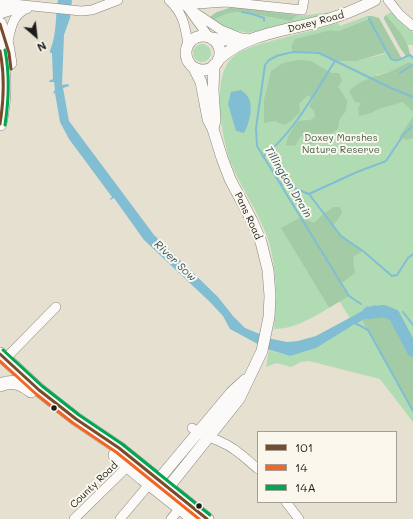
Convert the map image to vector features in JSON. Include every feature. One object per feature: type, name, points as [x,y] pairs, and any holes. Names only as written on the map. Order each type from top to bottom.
[{"type":"highway","points":[[0,7],[0,13]]},
{"type":"highway","points":[[0,24],[2,50],[10,59],[11,76],[5,95],[0,124]]},
{"type":"highway","points":[[3,356],[39,390],[76,419],[119,448],[161,486],[180,508],[194,519]]},
{"type":"highway","points":[[0,385],[12,382],[24,386],[128,466],[161,486],[208,519]]},
{"type":"main road","name":"Doxey Road","points":[[210,37],[225,40],[249,39],[344,15],[375,0]]},
{"type":"main road","points":[[197,37],[210,37],[218,46],[220,51],[216,63],[205,70],[194,68],[188,62],[186,57],[185,52],[188,44],[197,37]]},
{"type":"main road","name":"Doxey Road","points":[[216,63],[227,52],[249,39]]},
{"type":"main road","name":"Pans Road","points":[[213,129],[215,120],[213,101],[216,63]]},
{"type":"main road","name":"Pans Road","points":[[161,486],[208,438],[239,399],[262,351],[268,324],[270,296],[268,270],[261,242],[230,179],[213,129],[208,119],[203,88],[194,68]]},
{"type":"main road","name":"Pans Road","points":[[161,486],[195,430],[250,375]]},
{"type":"street","points":[[0,2],[81,11],[92,10],[118,0]]},
{"type":"street","points":[[168,0],[177,9],[185,24],[188,44]]},
{"type":"street","name":"Doxey Road","points":[[184,4],[255,2],[302,10],[304,0]]},
{"type":"street","points":[[388,0],[400,15],[413,26]]},
{"type":"street","points":[[0,13],[13,10],[23,4]]},
{"type":"street","points":[[2,50],[14,18],[18,14],[23,4]]},
{"type":"street","points":[[184,4],[221,30],[249,39]]},
{"type":"street","points":[[184,4],[210,37]]},
{"type":"street","points":[[3,356],[56,307]]},
{"type":"street","points":[[195,430],[208,438],[224,443],[257,468]]},
{"type":"street","name":"County Road","points":[[74,519],[128,466]]},
{"type":"street","points":[[120,519],[146,488],[161,486]]},
{"type":"street","points":[[287,503],[296,518]]},
{"type":"street","points":[[171,519],[180,508]]},
{"type":"green space","points":[[232,7],[297,15],[291,21],[242,12],[229,13],[212,20],[210,18],[217,12]]},
{"type":"green space","points":[[242,12],[291,21],[297,15],[336,12],[248,33],[224,28],[212,20],[229,13]]},
{"type":"green space","points":[[391,12],[413,32],[413,45],[408,45],[386,15]]},
{"type":"green space","points":[[386,15],[405,39],[410,55],[406,56],[400,48],[384,19]]},
{"type":"green space","name":"Doxey Marshes Nature Reserve","points":[[367,16],[369,19],[338,31],[331,30],[293,52],[319,53],[336,61],[357,61],[384,54],[386,49],[399,60],[410,55],[413,58],[413,64],[409,62],[389,72],[376,75],[413,97],[413,422],[380,379],[309,361],[301,362],[291,367],[276,363],[266,367],[269,350],[290,356],[354,325],[340,302],[301,217],[282,229],[329,308],[296,325],[281,329],[274,329],[276,285],[272,253],[261,222],[231,163],[224,139],[220,109],[222,79],[226,67],[232,58],[237,54],[250,47],[338,23],[340,26]]},
{"type":"green space","points":[[367,16],[379,18],[402,59],[394,61],[391,59],[386,50],[384,53],[357,61],[336,61],[319,53],[293,52],[291,46],[295,39],[331,30],[338,31],[369,19]]},
{"type":"green space","points":[[202,44],[208,47],[211,53],[208,59],[202,62],[196,59],[193,53],[196,47]]},
{"type":"green space","points":[[298,60],[311,61],[331,73],[339,73],[342,80],[338,87],[347,101],[346,111],[339,120],[338,129],[316,143],[307,145],[306,138],[301,136],[295,146],[286,145],[288,138],[298,121],[310,120],[315,117],[314,111],[309,106],[313,99],[308,95],[299,104],[300,112],[290,122],[284,125],[275,121],[264,123],[264,100],[271,71],[283,63]]},
{"type":"green space","points":[[409,62],[413,64],[413,112],[403,102],[359,116],[358,108],[361,103],[355,102],[349,91],[363,81],[389,72]]},
{"type":"green space","points":[[413,117],[413,138],[407,140],[399,137]]},
{"type":"green space","points":[[334,207],[340,207],[342,213],[333,226],[341,236],[363,251],[353,257],[355,273],[342,283],[349,296],[329,308],[281,228],[301,217],[314,223],[323,214]]},
{"type":"green space","points":[[384,311],[394,315],[413,351],[413,411],[362,320]]},
{"type":"water","points":[[58,0],[72,0],[70,18],[64,35],[62,85],[68,84],[69,86],[63,88],[69,121],[154,235],[218,297],[245,328],[272,339],[287,342],[298,341],[316,336],[366,309],[366,306],[369,307],[375,305],[384,311],[377,317],[368,317],[357,323],[357,326],[355,324],[316,348],[290,356],[267,349],[230,329],[223,316],[210,302],[144,240],[114,198],[110,200],[112,197],[69,139],[60,122],[55,93],[53,94],[55,89],[54,82],[49,82],[53,79],[52,53],[50,53],[50,51],[55,32]]},
{"type":"water","points":[[241,90],[246,94],[251,105],[248,125],[244,133],[236,131],[228,104],[231,92]]},
{"type":"waterway","name":"Tillington Drain","points":[[242,12],[264,18],[264,21]]},
{"type":"waterway","points":[[369,19],[391,59],[398,60],[410,55],[413,58]]},
{"type":"waterway","points":[[276,56],[293,52],[319,53],[413,97]]},
{"type":"waterway","name":"Tillington Drain","points":[[277,56],[269,60],[265,65],[256,128],[257,146],[349,296],[361,304]]},
{"type":"waterway","points":[[263,157],[294,124],[335,61]]},
{"type":"waterway","points":[[400,73],[412,65]]},
{"type":"waterway","points":[[279,182],[309,194],[357,172],[386,161],[404,134],[413,126]]},
{"type":"waterway","points":[[309,194],[341,236],[363,251],[392,276],[397,275],[408,258],[413,254]]},
{"type":"waterway","name":"River Sow","points":[[368,313],[384,311],[394,315],[413,351]]},
{"type":"waterway","points":[[403,312],[413,325]]},
{"type":"waterway","name":"Tillington Drain","points":[[357,324],[368,330],[413,411]]},
{"type":"transit line","name":"101","points":[[0,24],[9,53],[11,69]]},
{"type":"transit line","name":"14A","points":[[5,50],[8,69],[5,125]]},
{"type":"transit line","name":"101","points":[[0,51],[3,69],[0,124]]},
{"type":"transit line","name":"14A","points":[[3,350],[42,386],[79,415],[122,444],[210,515]]},
{"type":"transit line","name":"101","points":[[0,354],[39,390],[76,419],[119,448],[207,519]]},
{"type":"transit line","name":"14","points":[[0,361],[36,394],[73,423],[116,452],[199,519]]}]
